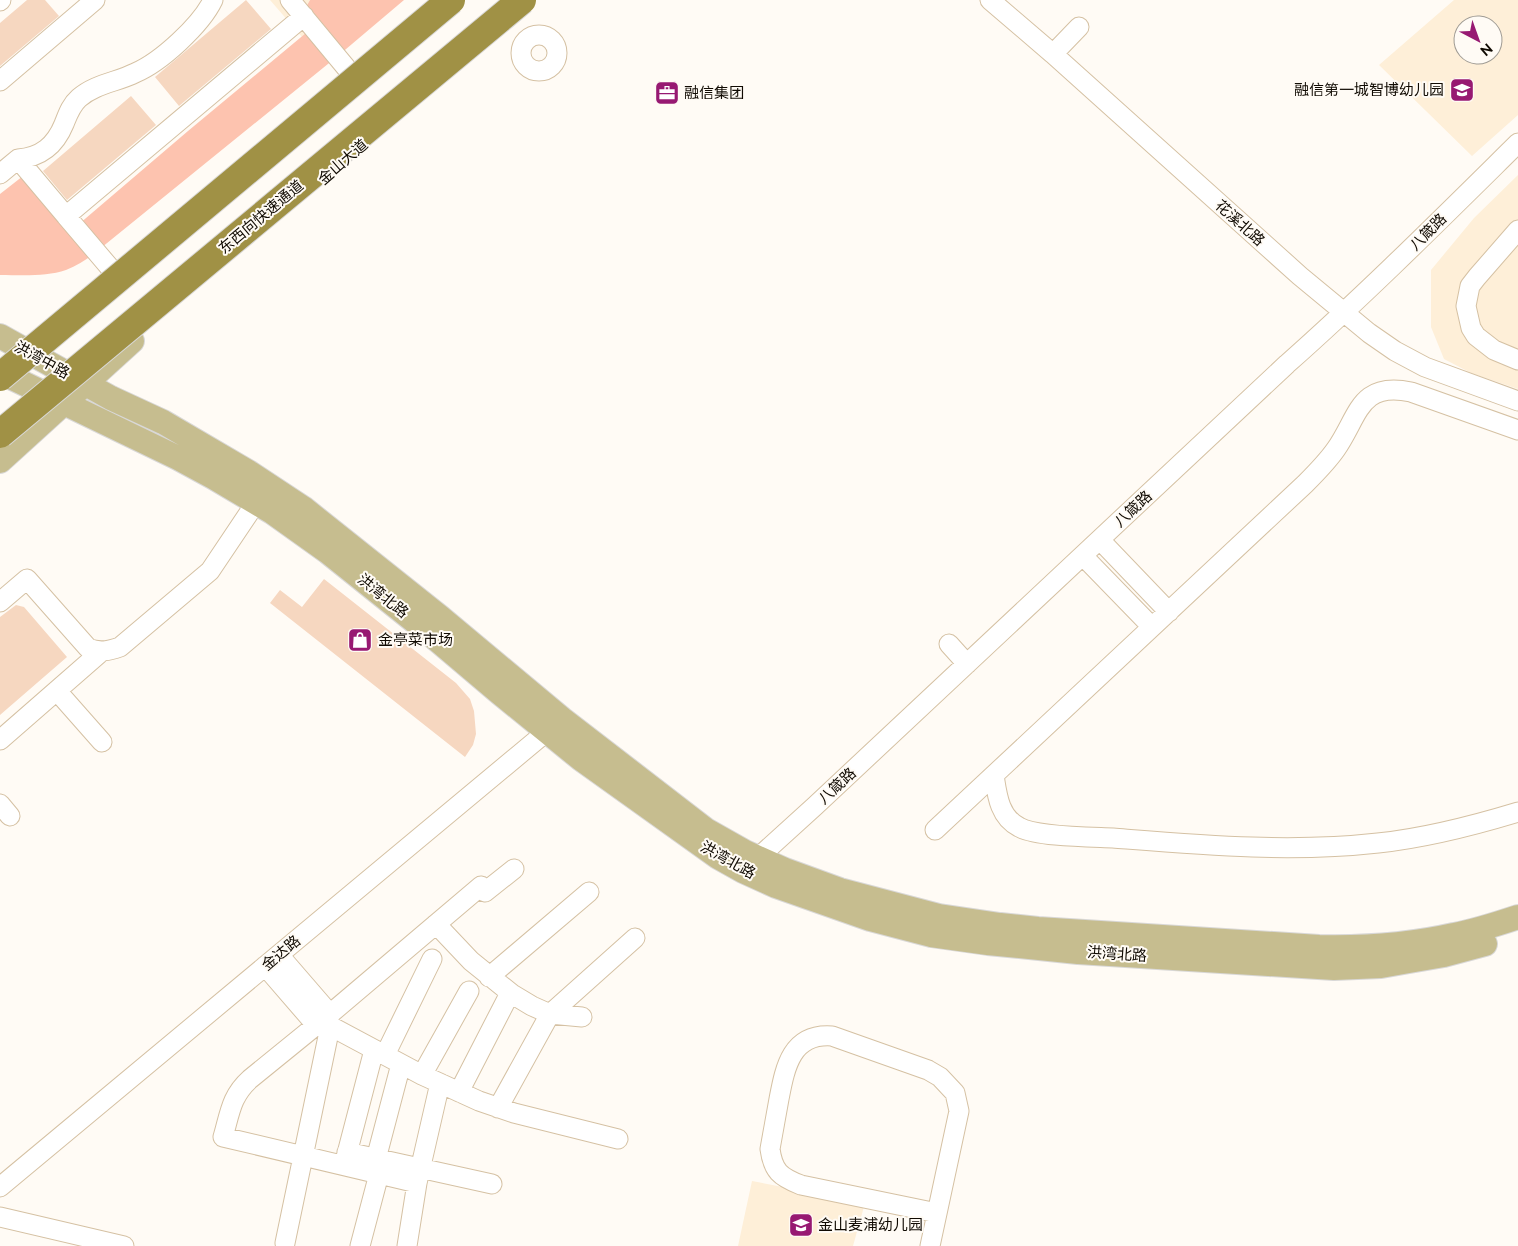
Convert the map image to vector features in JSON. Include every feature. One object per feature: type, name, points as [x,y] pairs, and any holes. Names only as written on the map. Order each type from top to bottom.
[{"type":"highway","points":[[0,377],[451,0]]},
{"type":"highway","name":"东西向快速通道","points":[[0,434],[514,10]]},
{"type":"main road","points":[[0,363],[10,342],[111,269],[176,215],[311,121],[455,0]]},
{"type":"main road","name":"金山大道","points":[[0,461],[195,286],[328,175],[514,10],[528,0]]},
{"type":"main road","name":"洪湾中路","points":[[10,342],[84,384]]},
{"type":"main road","name":"洪湾北路","points":[[0,372],[178,458],[303,508],[502,668],[554,725],[706,830],[751,864],[776,886],[870,919],[931,935],[968,941],[1078,952],[1356,968],[1444,955],[1518,934]]},
{"type":"main road","name":"洪湾北路","points":[[84,384],[163,422],[262,493]]},
{"type":"main road","name":"洪湾北路","points":[[751,864],[785,870],[840,890],[904,908],[966,921],[1038,929],[1319,947],[1346,947],[1395,944],[1454,935],[1518,917]]},
{"type":"street","points":[[0,81],[95,0]]},
{"type":"street","points":[[0,174],[18,159],[34,157],[51,145],[60,132],[69,110],[79,98],[97,87],[134,74],[159,59],[203,17],[213,0]]},
{"type":"street","points":[[290,0],[358,82]]},
{"type":"street","name":"花溪北路","points":[[990,0],[1300,276],[1369,333],[1408,359],[1425,367],[1518,401]]},
{"type":"street","points":[[514,10],[525,42]]},
{"type":"street","points":[[66,216],[304,16]]},
{"type":"street","points":[[1052,54],[1079,27]]},
{"type":"street","name":"八箴路","points":[[751,864],[1344,314],[1410,251],[1518,142]]},
{"type":"street","points":[[18,159],[111,269]]},
{"type":"street","points":[[1518,230],[1470,286],[1466,306],[1471,328],[1476,336],[1494,350],[1518,360]]},
{"type":"street","points":[[935,830],[1316,473],[1336,449],[1366,400],[1380,392],[1396,389],[1411,392],[1518,430]]},
{"type":"street","points":[[0,602],[27,579],[88,648],[102,651],[120,648],[205,576],[262,493]]},
{"type":"street","points":[[1100,540],[1169,612]]},
{"type":"street","points":[[1083,556],[1152,627]]},
{"type":"street","points":[[948,644],[967,664]]},
{"type":"street","points":[[0,740],[102,651]]},
{"type":"street","points":[[57,691],[102,742]]},
{"type":"street","name":"金达路","points":[[0,1187],[554,725]]},
{"type":"street","points":[[994,775],[998,799],[1006,816],[1019,828],[1027,831],[1185,844],[1270,848],[1378,843],[1441,832],[1518,812]]},
{"type":"street","points":[[492,1184],[419,1176],[345,1159],[303,1156],[223,1137],[233,1100],[238,1091],[250,1079],[324,1022],[480,886],[485,892],[514,869]]},
{"type":"street","points":[[489,977],[588,892]]},
{"type":"street","points":[[436,924],[461,952],[489,977],[532,1006],[550,1014],[582,1016]]},
{"type":"street","points":[[498,1108],[550,1014],[635,938]]},
{"type":"street","points":[[345,1159],[387,1056],[432,959]]},
{"type":"street","points":[[272,960],[324,1022],[422,1075],[498,1108],[618,1139]]},
{"type":"street","points":[[422,1075],[468,991]]},
{"type":"street","points":[[459,1092],[510,992]]},
{"type":"street","points":[[285,1243],[303,1156],[324,1022]]},
{"type":"street","points":[[930,1246],[959,1111],[955,1093],[940,1077],[928,1070],[832,1036],[822,1036],[806,1041],[793,1054],[784,1071],[770,1149],[771,1161],[777,1172],[787,1179],[801,1184],[937,1213]]},
{"type":"street","points":[[360,1246],[378,1167],[387,1056]]},
{"type":"street","points":[[407,1246],[419,1176],[440,1083]]},
{"type":"street","points":[[0,1216],[124,1246]]},
{"type":"shaded area","points":[[270,0],[310,0],[306,7],[318,23],[302,37]]},
{"type":"shaded area","points":[[310,0],[404,0],[339,55],[85,260],[66,270],[50,274],[0,275],[0,194],[23,176],[72,230],[318,23],[306,7]]},
{"type":"shaded area","name":"融信第一城智博幼儿园","points":[[1454,0],[1518,0],[1518,115],[1472,156],[1379,65]]},
{"type":"shaded area","points":[[1518,175],[1518,389],[1471,373],[1444,359],[1431,327],[1431,270],[1474,218]]},
{"type":"shaded area","name":"金山麦浦幼儿园","points":[[752,1181],[865,1203],[853,1246],[738,1246]]},
{"type":"building","points":[[27,0],[45,0],[59,16],[0,66],[0,23]]},
{"type":"building","points":[[246,0],[271,29],[179,106],[155,77]]},
{"type":"building","points":[[131,96],[156,125],[67,200],[43,171]]},
{"type":"building","name":"金亭菜市场","points":[[324,579],[456,683],[470,699],[474,711],[476,734],[473,745],[465,757],[270,603],[280,590],[302,607]]},
{"type":"building","points":[[16,605],[24,607],[67,657],[0,715],[0,617]]},
{"type":"place","name":"融信第一城智博幼儿园","points":[[1462,90]]},
{"type":"place","name":"融信集团","points":[[667,93]]},
{"type":"place","name":"金亭菜市场","points":[[360,640]]},
{"type":"place","name":"金山麦浦幼儿园","points":[[801,1225]]}]
